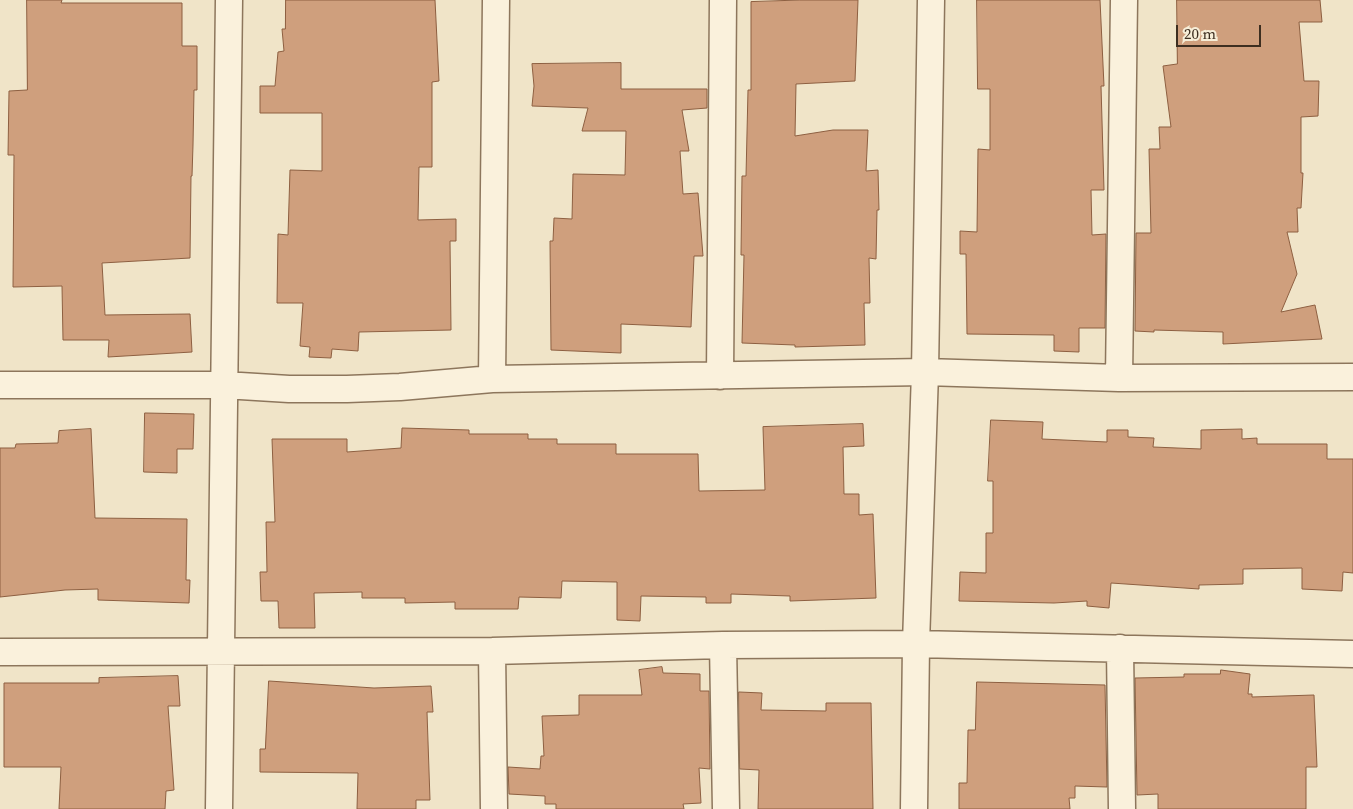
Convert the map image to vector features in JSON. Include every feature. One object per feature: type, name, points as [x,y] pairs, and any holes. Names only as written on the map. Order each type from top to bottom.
[{"type":"street","points":[[220,809],[229,0]]},
{"type":"street","points":[[492,378],[496,0]]},
{"type":"street","points":[[720,376],[722,0]]},
{"type":"street","points":[[914,809],[916,644],[925,372],[931,0]]},
{"type":"street","points":[[1119,378],[1124,0]]},
{"type":"street","points":[[0,385],[224,384],[289,389],[347,389],[400,387],[492,378],[925,372],[1119,378],[1353,377]]},
{"type":"street","points":[[0,652],[492,651],[723,645],[916,644],[1353,654]]},
{"type":"street","points":[[723,645],[726,809]]},
{"type":"street","points":[[1120,648],[1122,809]]},
{"type":"street","points":[[492,651],[494,809]]},
{"type":"building","points":[[27,0],[62,0],[61,3],[182,3],[182,46],[197,46],[197,90],[194,90],[191,176],[190,258],[102,263],[105,315],[190,314],[192,352],[108,357],[109,340],[63,340],[62,286],[13,287],[14,155],[8,155],[9,91],[27,90]]},
{"type":"building","points":[[286,0],[435,0],[439,81],[432,82],[432,167],[419,167],[418,220],[456,219],[456,241],[450,241],[451,330],[359,332],[358,351],[332,349],[331,358],[309,357],[310,347],[300,346],[303,303],[277,303],[278,234],[288,235],[290,170],[322,171],[322,113],[260,113],[260,86],[275,86],[278,52],[284,51],[282,29],[285,29]]},
{"type":"building","points":[[858,0],[855,81],[796,84],[795,136],[833,130],[868,130],[866,171],[878,170],[879,210],[877,210],[876,259],[869,258],[870,303],[864,303],[865,345],[795,347],[795,345],[742,343],[744,255],[741,255],[742,176],[746,176],[748,90],[751,90],[751,2]]},
{"type":"building","points":[[977,0],[1100,0],[1104,86],[1101,86],[1104,190],[1091,190],[1092,235],[1106,234],[1105,328],[1079,328],[1079,352],[1054,351],[1054,335],[967,334],[966,254],[960,254],[960,231],[977,232],[978,149],[990,150],[990,89],[978,89]]},
{"type":"building","points":[[1177,0],[1320,0],[1322,22],[1299,22],[1304,81],[1319,81],[1318,116],[1301,117],[1301,173],[1303,173],[1301,208],[1297,208],[1298,232],[1287,232],[1297,274],[1281,312],[1315,305],[1322,339],[1223,344],[1223,332],[1135,331],[1136,233],[1151,233],[1149,149],[1160,149],[1159,127],[1171,127],[1163,66],[1177,64]]},
{"type":"building","points":[[621,63],[621,89],[707,89],[707,108],[682,110],[689,151],[680,151],[683,194],[698,193],[703,256],[694,256],[691,327],[621,324],[621,353],[551,350],[550,241],[553,241],[554,218],[572,219],[573,174],[625,175],[626,131],[582,131],[588,108],[532,106],[534,86],[532,64]]},
{"type":"building","points":[[145,413],[194,414],[193,449],[177,449],[177,473],[144,472]]},
{"type":"building","points":[[991,420],[1043,422],[1042,439],[1107,442],[1107,430],[1128,430],[1128,437],[1154,438],[1153,447],[1201,449],[1201,430],[1242,429],[1242,439],[1257,438],[1257,444],[1327,444],[1327,459],[1353,459],[1353,573],[1343,572],[1342,591],[1302,589],[1302,568],[1243,569],[1243,584],[1199,585],[1199,589],[1111,583],[1109,608],[1087,606],[1087,601],[1054,603],[959,601],[960,572],[986,573],[986,533],[993,533],[993,481],[988,481]]},
{"type":"building","points":[[863,424],[864,446],[843,447],[844,494],[859,494],[859,515],[873,514],[876,598],[790,601],[790,596],[731,594],[731,603],[706,603],[706,597],[641,596],[640,621],[617,620],[617,582],[562,581],[561,598],[519,597],[518,609],[455,609],[455,602],[405,603],[405,598],[362,598],[362,592],[314,593],[315,628],[279,628],[278,601],[261,601],[260,572],[267,572],[266,522],[275,522],[272,439],[347,439],[347,452],[401,448],[402,428],[469,430],[469,434],[528,434],[528,439],[557,439],[557,444],[616,444],[616,454],[698,454],[699,491],[765,490],[763,427]]},
{"type":"building","points":[[91,429],[95,518],[187,519],[186,580],[190,580],[189,603],[98,600],[98,589],[65,590],[0,597],[0,448],[15,448],[16,444],[58,443],[59,431]]},
{"type":"building","points":[[662,667],[663,673],[700,674],[700,691],[709,691],[710,769],[699,768],[701,803],[683,804],[684,809],[556,809],[556,804],[545,804],[545,796],[509,794],[508,767],[540,769],[541,756],[544,756],[542,716],[579,715],[579,695],[642,695],[639,670]]},
{"type":"building","points":[[1221,670],[1250,674],[1248,694],[1252,694],[1252,697],[1314,695],[1317,767],[1306,767],[1306,809],[1158,809],[1158,794],[1137,795],[1135,678],[1184,677],[1184,674],[1220,674]]},
{"type":"building","points":[[178,676],[180,706],[168,706],[174,790],[166,791],[165,809],[59,809],[61,767],[4,767],[4,683],[99,683],[99,678]]},
{"type":"building","points":[[269,681],[374,688],[431,686],[433,712],[427,712],[430,800],[416,800],[416,809],[357,809],[358,773],[260,772],[260,749],[265,749]]},
{"type":"building","points":[[977,682],[1105,685],[1107,787],[1075,786],[1075,798],[1069,798],[1070,809],[959,809],[959,783],[967,783],[968,730],[975,730]]},
{"type":"building","points":[[739,692],[762,693],[761,710],[826,711],[826,703],[871,703],[873,809],[758,809],[759,770],[740,769]]}]
